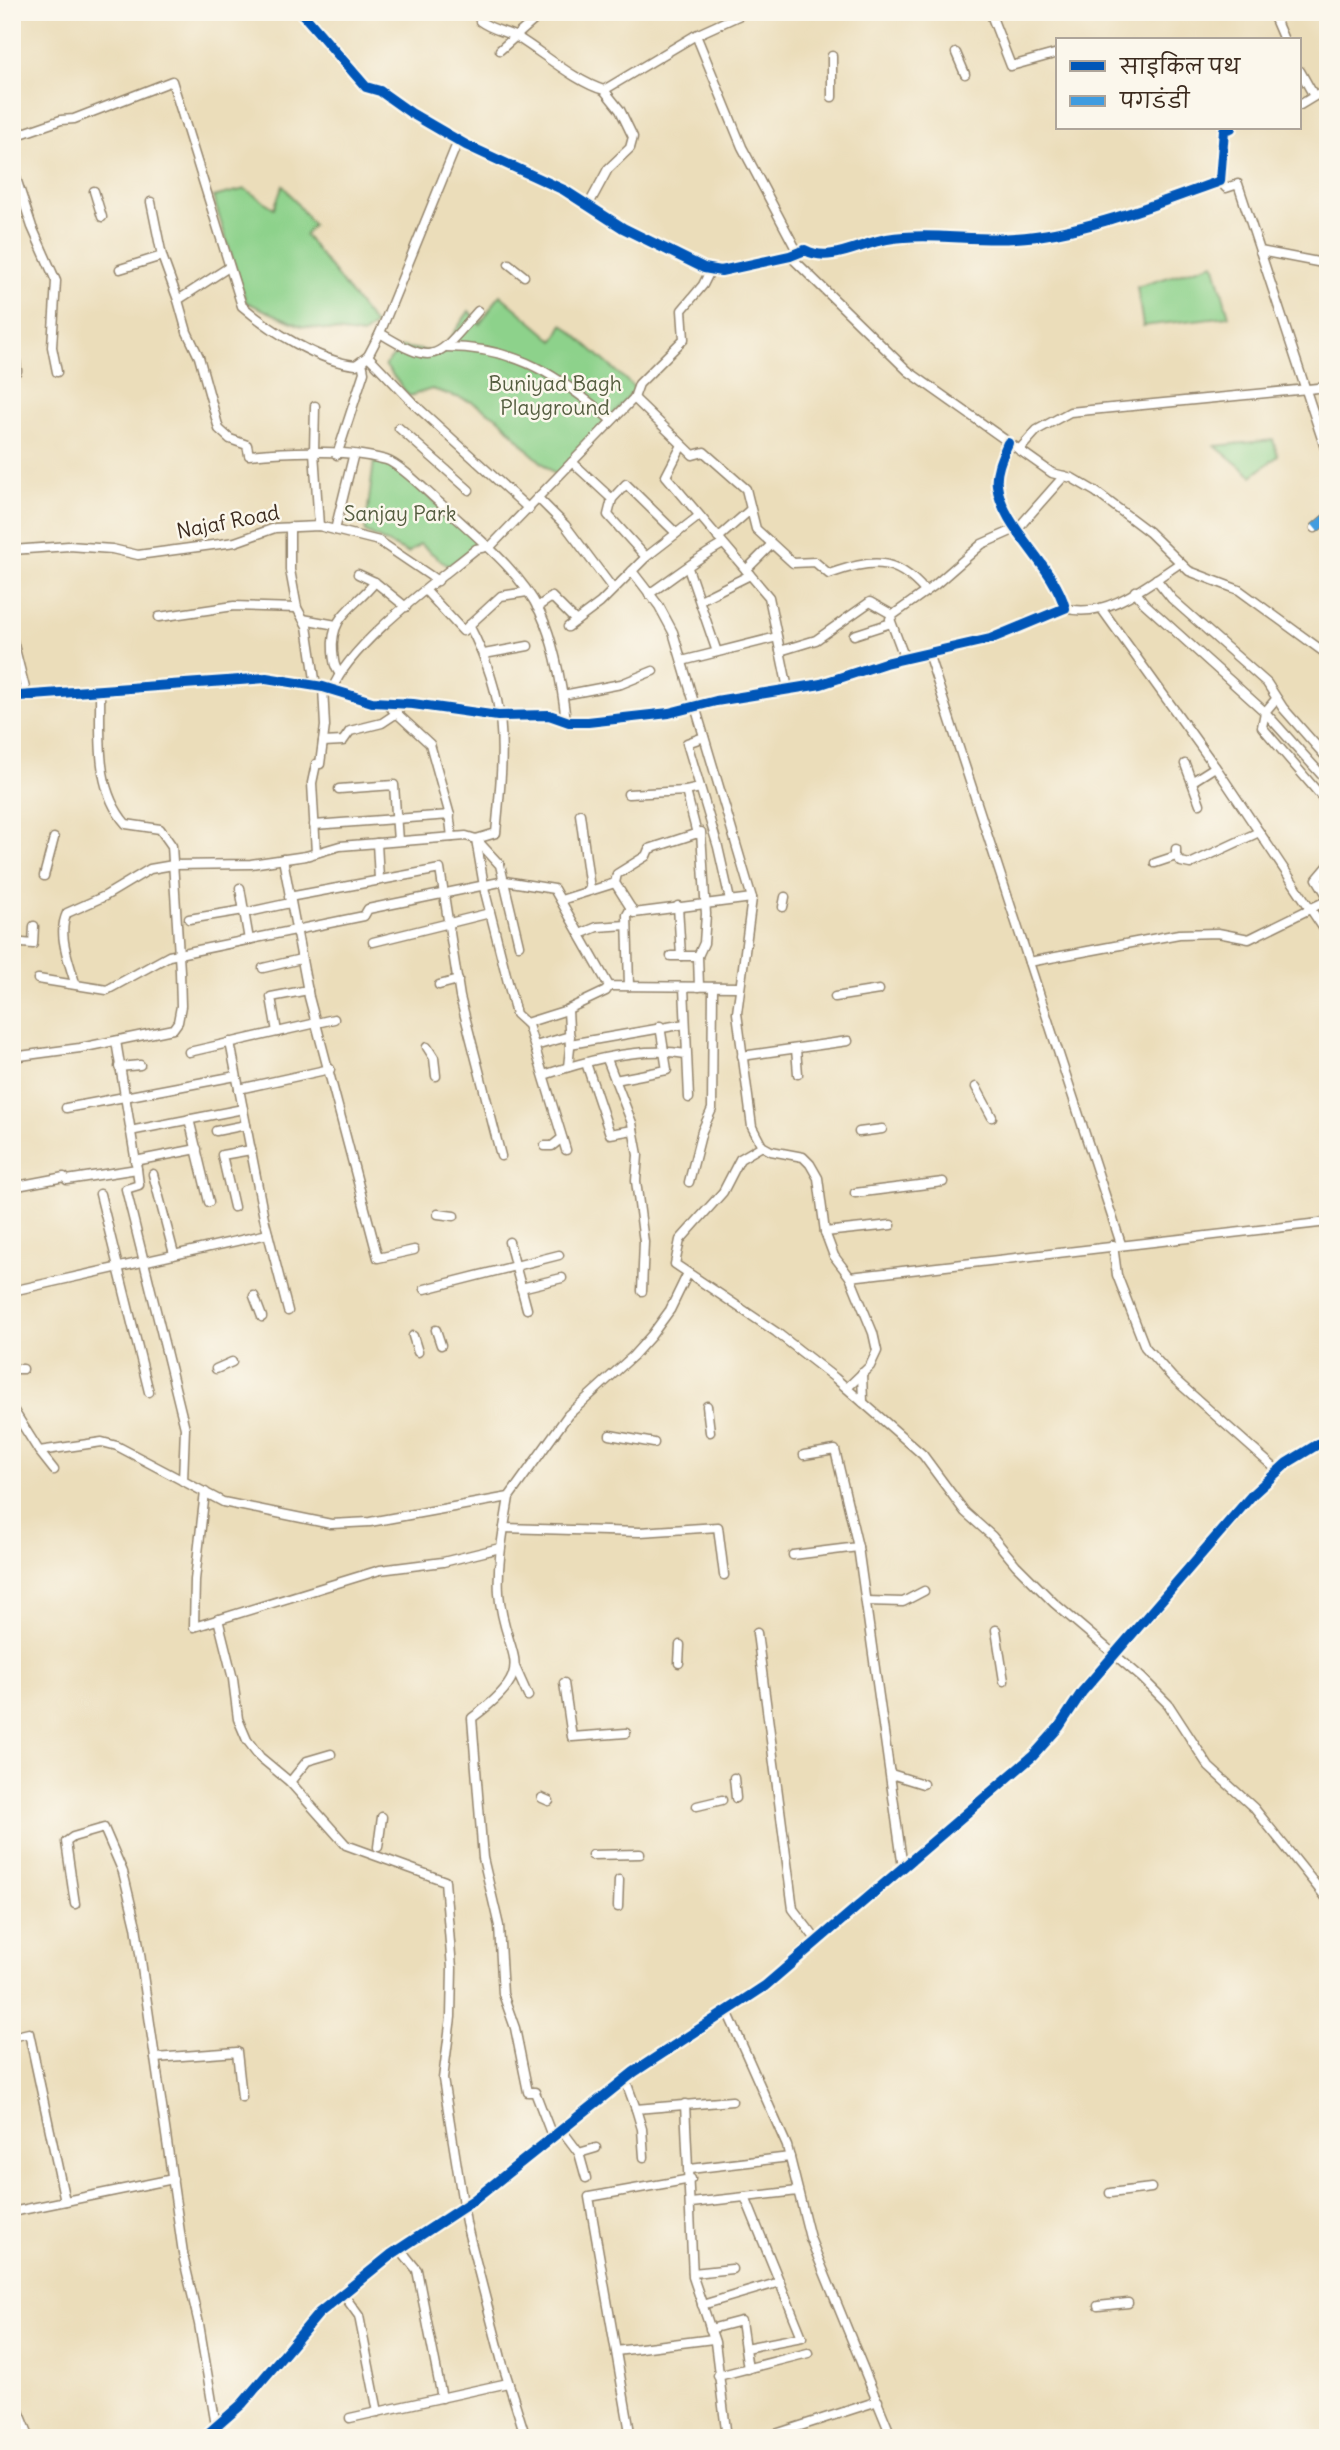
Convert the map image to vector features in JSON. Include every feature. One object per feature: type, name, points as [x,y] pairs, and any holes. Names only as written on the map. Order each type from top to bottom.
[{"type":"street","points":[[301,12],[366,87],[380,91],[458,141],[564,190],[623,228],[711,269],[721,271],[794,255],[805,250],[814,255],[841,252],[885,239],[1015,238],[1067,229],[1151,206],[1220,181]]},
{"type":"street","points":[[990,12],[1011,66],[1056,54]]},
{"type":"street","points":[[1272,12],[1283,38]]},
{"type":"street","points":[[604,90],[696,35],[741,13]]},
{"type":"street","points":[[480,21],[495,31],[517,37],[544,57],[590,85],[604,90],[624,117],[633,137],[630,148],[608,169],[588,206]]},
{"type":"street","points":[[500,50],[533,21]]},
{"type":"street","points":[[696,35],[742,148],[794,255],[908,371],[1052,473],[1096,492],[1139,524],[1189,571],[1239,590],[1328,655]]},
{"type":"street","points":[[956,53],[965,74]]},
{"type":"street","points":[[832,56],[832,97]]},
{"type":"street","points":[[1302,75],[1314,96]]},
{"type":"street","points":[[12,137],[61,120],[74,119],[172,80],[242,306],[266,326],[330,358],[348,364],[365,359]]},
{"type":"street","points":[[1302,104],[1328,88]]},
{"type":"street","points":[[1224,130],[1220,181],[1226,188],[1238,184],[1328,457]]},
{"type":"street","points":[[337,455],[364,372],[365,359],[380,334],[458,141]]},
{"type":"street","points":[[12,166],[32,227],[56,281],[52,347],[57,373]]},
{"type":"street","points":[[93,191],[102,217]]},
{"type":"street","points":[[151,202],[162,256],[199,357],[219,429],[230,439],[247,445],[248,455],[314,452],[388,460],[488,547],[527,592],[537,607],[563,695],[566,721]]},
{"type":"street","points":[[1260,251],[1328,264]]},
{"type":"street","points":[[120,269],[162,256]]},
{"type":"street","points":[[509,264],[524,276]]},
{"type":"street","points":[[178,300],[229,267]]},
{"type":"street","points":[[332,690],[340,673],[406,607],[476,549],[488,547],[530,509],[634,398],[639,384],[684,340],[682,310],[703,285],[711,269]]},
{"type":"street","points":[[380,334],[413,354],[435,353],[446,347],[478,312]]},
{"type":"street","points":[[12,330],[17,371]]},
{"type":"street","points":[[446,347],[494,351],[541,367],[611,420]]},
{"type":"street","points":[[365,359],[530,509]]},
{"type":"street","points":[[1019,450],[1037,430],[1070,412],[1328,387]]},
{"type":"street","points":[[634,398],[693,455],[704,452],[746,489],[756,530],[793,563],[815,562],[829,574],[867,562],[879,562],[910,573],[925,591]]},
{"type":"street","points":[[315,406],[314,452],[320,526]]},
{"type":"street","points":[[399,428],[469,489]]},
{"type":"street","points":[[1008,443],[996,483],[1001,501],[1049,571],[1065,608]]},
{"type":"street","points":[[682,445],[666,476],[769,597],[788,690]]},
{"type":"street","points":[[335,530],[354,457]]},
{"type":"street","points":[[572,462],[612,499]]},
{"type":"street","points":[[854,635],[892,619],[982,544],[1018,528],[1064,476]]},
{"type":"street","points":[[646,557],[608,515],[612,499],[626,484],[676,533]]},
{"type":"street","points":[[539,499],[565,525],[613,589]]},
{"type":"street","points":[[649,594],[688,568],[721,541],[750,510]]},
{"type":"street","points":[[568,627],[600,603],[646,557],[699,516]]},
{"type":"street","points":[[1315,528],[1328,517]]},
{"type":"street","name":"Najaf Road","points":[[12,550],[69,546],[112,549],[138,555],[223,544],[275,528],[320,526],[379,541],[438,581]]},
{"type":"street","points":[[290,527],[290,570],[297,608],[311,646],[319,686],[323,742],[320,764],[316,764],[312,783],[316,853]]},
{"type":"street","points":[[700,600],[748,573],[771,545]]},
{"type":"street","points":[[12,694],[267,678],[319,686],[372,702],[500,716],[549,715],[566,721],[602,721],[669,713],[821,684],[905,659],[990,639],[1065,608],[1076,612],[1101,608],[1180,563]]},
{"type":"street","points":[[688,568],[718,652]]},
{"type":"street","points":[[632,571],[673,632],[752,898],[737,1013],[752,1127],[762,1146],[771,1152],[803,1157],[810,1164],[818,1178],[825,1232],[834,1256],[850,1277],[873,1333],[877,1350],[862,1373],[847,1388]]},
{"type":"street","points":[[358,575],[375,582],[406,607]]},
{"type":"street","points":[[1156,579],[1172,599],[1266,683],[1276,699],[1328,759]]},
{"type":"street","points":[[340,673],[334,667],[332,633],[375,582]]},
{"type":"street","points":[[426,591],[463,631],[501,596],[527,592]]},
{"type":"street","points":[[1135,591],[1144,603],[1265,712],[1328,782]]},
{"type":"street","points":[[537,607],[552,597],[576,621]]},
{"type":"street","points":[[780,650],[816,640],[870,601],[892,619],[905,659]]},
{"type":"street","points":[[159,617],[234,606],[297,608]]},
{"type":"street","points":[[1101,608],[1215,766],[1328,934]]},
{"type":"street","points":[[303,619],[336,625]]},
{"type":"street","points":[[75,983],[65,945],[63,922],[67,913],[105,896],[149,869],[173,865],[251,863],[316,853],[340,846],[452,837],[476,839],[496,833],[504,750],[496,683],[469,625]]},
{"type":"street","points":[[12,637],[27,695]]},
{"type":"street","points":[[681,661],[777,637]]},
{"type":"street","points":[[484,654],[528,646]]},
{"type":"street","points":[[928,653],[1117,1244],[1117,1275],[1145,1347],[1172,1377],[1278,1471]]},
{"type":"street","points":[[563,695],[621,684],[653,671]]},
{"type":"street","points":[[12,1057],[117,1041],[173,1029],[178,1022],[178,955],[173,865],[167,836],[160,829],[126,824],[106,792],[101,769],[100,690]]},
{"type":"street","points":[[1276,699],[1265,712],[1261,724],[1328,804]]},
{"type":"street","points":[[390,703],[391,708],[430,744],[450,815],[452,837]]},
{"type":"street","points":[[323,742],[343,741],[351,731],[382,723],[397,713]]},
{"type":"street","points":[[704,737],[687,743],[730,900]]},
{"type":"street","points":[[1185,764],[1199,804]]},
{"type":"street","points":[[1193,781],[1215,766]]},
{"type":"street","points":[[339,789],[394,785],[398,841]]},
{"type":"street","points":[[628,794],[700,788]]},
{"type":"street","points":[[687,791],[696,834]]},
{"type":"street","points":[[580,814],[590,889]]},
{"type":"street","points":[[314,825],[450,815]]},
{"type":"street","points":[[699,987],[698,956],[704,943],[705,902],[701,832],[649,849],[646,856],[617,874],[615,883],[634,913],[705,902],[752,898]]},
{"type":"street","points":[[1155,863],[1176,852],[1181,862],[1189,864],[1259,832]]},
{"type":"street","points":[[44,876],[54,838]]},
{"type":"street","points":[[476,839],[500,865],[519,945]]},
{"type":"street","points":[[476,839],[490,913],[516,1014],[526,1023],[535,1046],[566,1150]]},
{"type":"street","points":[[377,843],[379,880]]},
{"type":"street","points":[[283,859],[308,990],[378,1258],[414,1250]]},
{"type":"street","points":[[1029,962],[1179,934],[1218,933],[1249,939],[1311,911],[1328,899],[1317,879],[1328,866]]},
{"type":"street","points":[[189,919],[244,911],[440,869],[457,980],[501,1156]]},
{"type":"street","points":[[38,979],[107,990],[169,956],[364,916],[368,909],[505,881],[554,889],[609,986]]},
{"type":"street","points":[[561,900],[615,883]]},
{"type":"street","points":[[240,888],[249,940]]},
{"type":"street","points":[[783,907],[785,897]]},
{"type":"street","points":[[678,906],[676,956],[698,956]]},
{"type":"street","points":[[629,986],[626,915],[631,908]]},
{"type":"street","points":[[373,942],[490,913]]},
{"type":"street","points":[[580,934],[597,927],[627,925]]},
{"type":"street","points":[[12,943],[33,944],[34,926]]},
{"type":"street","points":[[263,968],[302,959]]},
{"type":"street","points":[[439,985],[457,980]]},
{"type":"street","points":[[609,986],[739,987]]},
{"type":"street","points":[[526,1023],[568,1010],[606,991],[609,986]]},
{"type":"street","points":[[684,987],[689,1098]]},
{"type":"street","points":[[689,1182],[702,1131],[712,1109],[713,987]]},
{"type":"street","points":[[277,1032],[271,997],[308,990]]},
{"type":"street","points":[[835,997],[879,990]]},
{"type":"street","points":[[568,1010],[568,1067]]},
{"type":"street","points":[[189,1052],[334,1019]]},
{"type":"street","points":[[535,1046],[685,1024]]},
{"type":"street","points":[[615,1080],[667,1070],[660,1026]]},
{"type":"street","points":[[117,1041],[139,1185],[126,1189],[185,1428],[183,1481]]},
{"type":"street","points":[[742,1056],[848,1041]]},
{"type":"street","points":[[230,1042],[268,1234],[288,1311]]},
{"type":"street","points":[[427,1047],[434,1058],[436,1076]]},
{"type":"street","points":[[796,1049],[798,1074]]},
{"type":"street","points":[[544,1075],[586,1063],[663,1050],[686,1054]]},
{"type":"street","points":[[607,1059],[633,1130],[644,1242],[642,1291]]},
{"type":"street","points":[[586,1063],[610,1134],[633,1130]]},
{"type":"street","points":[[119,1067],[140,1065]]},
{"type":"street","points":[[239,1089],[330,1069]]},
{"type":"street","points":[[66,1108],[236,1076]]},
{"type":"street","points":[[976,1087],[992,1117]]},
{"type":"street","points":[[130,1131],[243,1109]]},
{"type":"street","points":[[189,1119],[209,1202]]},
{"type":"street","points":[[216,1131],[246,1125]]},
{"type":"street","points":[[859,1132],[882,1129]]},
{"type":"street","points":[[545,1146],[551,1146],[562,1138]]},
{"type":"street","points":[[762,1146],[740,1159],[723,1192],[680,1240],[675,1264],[776,1332],[847,1388],[923,1455],[965,1512],[992,1536],[1054,1603],[1168,1704],[1209,1767],[1254,1808],[1328,1900]]},
{"type":"street","points":[[12,1186],[64,1177],[67,1180],[197,1149]]},
{"type":"street","points":[[234,1207],[222,1155],[251,1150]]},
{"type":"street","points":[[810,1164],[811,1152]]},
{"type":"street","points":[[153,1174],[174,1254]]},
{"type":"street","points":[[855,1193],[943,1182]]},
{"type":"street","points":[[100,1194],[149,1392]]},
{"type":"street","points":[[438,1214],[454,1216]]},
{"type":"street","points":[[850,1277],[1117,1244],[1328,1222]]},
{"type":"street","points":[[825,1232],[891,1224]]},
{"type":"street","points":[[12,1291],[117,1265],[268,1234]]},
{"type":"street","points":[[509,1242],[527,1309]]},
{"type":"street","points":[[425,1289],[559,1255]]},
{"type":"street","points":[[528,1696],[515,1667],[514,1648],[500,1606],[500,1548],[509,1497],[568,1415],[633,1356],[650,1336],[670,1310],[688,1273]]},
{"type":"street","points":[[521,1288],[562,1278]]},
{"type":"street","points":[[254,1296],[262,1317]]},
{"type":"street","points":[[436,1330],[441,1345]]},
{"type":"street","points":[[413,1336],[418,1352]]},
{"type":"street","points":[[216,1369],[232,1362]]},
{"type":"street","points":[[12,1369],[23,1369]]},
{"type":"street","points":[[862,1373],[863,1402]]},
{"type":"street","points":[[707,1406],[710,1432]]},
{"type":"street","points":[[12,1408],[54,1470]]},
{"type":"street","points":[[610,1436],[654,1443]]},
{"type":"street","points":[[203,2438],[270,2374],[319,2313],[400,2249],[465,2205],[625,2079],[765,1986],[1033,1756],[1059,1727],[1082,1692],[1253,1494],[1278,1471],[1328,1438]]},
{"type":"street","points":[[39,1451],[102,1442],[223,1502],[331,1524],[370,1522],[509,1497]]},
{"type":"street","points":[[804,1455],[835,1450],[858,1546],[903,1868]]},
{"type":"street","points":[[205,1492],[195,1580],[194,1627],[380,1570],[443,1562],[500,1548]]},
{"type":"street","points":[[504,1528],[640,1532],[719,1527],[724,1575]]},
{"type":"street","points":[[793,1555],[858,1546]]},
{"type":"street","points":[[866,1601],[903,1602],[924,1591]]},
{"type":"street","points":[[218,1619],[233,1679],[238,1719],[247,1740],[260,1757],[290,1782],[346,1845],[445,1881],[452,1968],[451,2017],[443,2079],[466,2223],[508,2383],[526,2438]]},
{"type":"street","points":[[996,1630],[1004,1681]]},
{"type":"street","points":[[757,1633],[793,1909],[818,1942]]},
{"type":"street","points":[[679,1662],[680,1645]]},
{"type":"street","points":[[515,1667],[508,1688],[500,1698],[472,1718],[483,1858],[499,1926],[503,1994],[515,2028],[528,2092],[535,2092],[552,2136]]},
{"type":"street","points":[[565,1683],[572,1737],[626,1733]]},
{"type":"street","points":[[290,1782],[307,1761],[331,1754]]},
{"type":"street","points":[[891,1774],[923,1784]]},
{"type":"street","points":[[734,1778],[736,1797]]},
{"type":"street","points":[[697,1806],[722,1800]]},
{"type":"street","points":[[378,1847],[382,1816]]},
{"type":"street","points":[[75,1904],[66,1842],[73,1837],[104,1828],[119,1860],[136,1926],[184,2260],[218,2438]]},
{"type":"street","points":[[592,1855],[640,1854]]},
{"type":"street","points":[[618,1907],[619,1880]]},
{"type":"street","points":[[727,2011],[790,2157],[810,2238],[892,2438]]},
{"type":"street","points":[[12,2037],[29,2033],[65,2201]]},
{"type":"street","points":[[155,2058],[237,2052],[242,2096]]},
{"type":"street","points":[[625,2079],[642,2129],[644,2157]]},
{"type":"street","points":[[636,2109],[732,2101]]},
{"type":"street","points":[[685,2104],[691,2179],[693,2273],[713,2339],[727,2438]]},
{"type":"street","points":[[561,2129],[579,2153],[586,2178]]},
{"type":"street","points":[[579,2153],[596,2148]]},
{"type":"street","points":[[690,2169],[790,2157]]},
{"type":"street","points":[[12,2212],[173,2179]]},
{"type":"street","points":[[631,2438],[589,2197],[691,2179]]},
{"type":"street","points":[[1110,2193],[1151,2188]]},
{"type":"street","points":[[691,2203],[799,2191]]},
{"type":"street","points":[[745,2197],[802,2337],[745,2348]]},
{"type":"street","points":[[400,2249],[416,2270],[442,2398]]},
{"type":"street","points":[[693,2273],[732,2269]]},
{"type":"street","points":[[702,2305],[780,2282]]},
{"type":"street","points":[[343,2294],[359,2316],[378,2412]]},
{"type":"street","points":[[1098,2306],[1128,2303]]},
{"type":"street","points":[[710,2329],[741,2320],[748,2369]]},
{"type":"street","points":[[616,2351],[713,2339]]},
{"type":"street","points":[[719,2376],[808,2353]]},
{"type":"street","points":[[350,2418],[508,2383]]},
{"type":"street","points":[[12,2394],[30,2438]]},
{"type":"street","points":[[763,2438],[878,2401]]},
{"type":"green space","points":[[283,185],[313,225],[305,235],[375,325],[363,335],[301,326],[246,302],[213,197],[245,189],[274,208]]},
{"type":"green space","points":[[1214,263],[1229,316],[1143,326],[1137,287]]},
{"type":"green space","name":"Buniyad Bagh Playground","points":[[500,295],[554,341],[563,324],[636,389],[557,476],[530,452],[500,419],[472,402],[432,389],[409,396],[385,365],[402,347],[440,353],[469,311],[480,324]]},
{"type":"green space","points":[[1273,440],[1278,456],[1252,476],[1215,446]]},
{"type":"green space","name":"Sanjay Park","points":[[389,460],[482,545],[448,566],[420,544],[408,553],[365,532],[374,461]]},
{"type":"marked path","points":[[1315,528],[1328,517]]},
{"type":"cycle path","points":[[301,12],[366,87],[380,91],[411,113],[466,145],[564,190],[623,228],[704,268],[721,271],[790,256],[805,250],[815,254],[835,254],[887,239],[919,236],[1015,238],[1066,231],[1092,224],[1220,181],[1224,130]]},
{"type":"cycle path","points":[[12,694],[19,696],[266,678],[323,687],[372,702],[413,704],[498,716],[549,715],[569,722],[588,722],[669,713],[716,701],[821,684],[885,663],[990,639],[1065,608],[1050,576],[1008,516],[1001,501],[997,474],[1008,443]]},
{"type":"cycle path","points":[[203,2438],[242,2404],[319,2313],[392,2254],[474,2200],[634,2072],[765,1986],[1033,1756],[1059,1727],[1082,1692],[1253,1494],[1287,1463],[1328,1438]]}]
